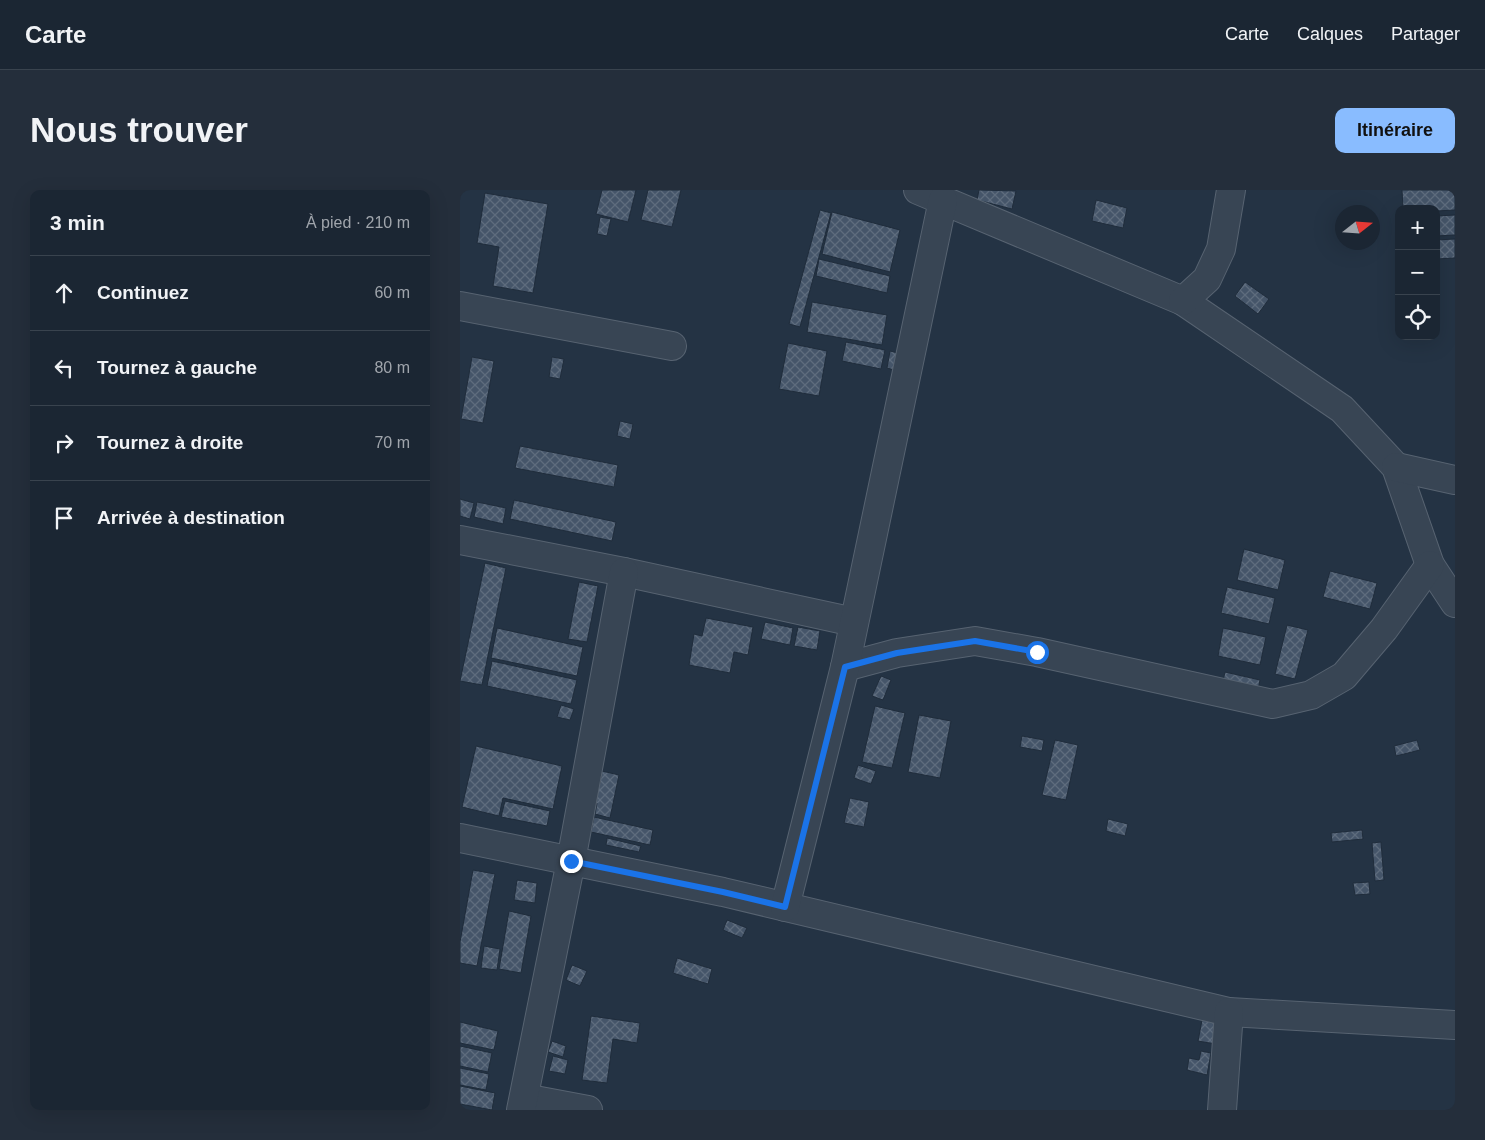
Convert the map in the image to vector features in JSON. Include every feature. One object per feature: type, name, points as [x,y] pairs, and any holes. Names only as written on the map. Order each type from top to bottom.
[{"type":"street","points":[[918,190],[1183,301],[1342,410],[1396,468],[1430,565],[1455,603]]},
{"type":"street","points":[[1183,301],[1207,279],[1221,248],[1231,190]]},
{"type":"street","points":[[785,907],[845,667],[943,200]]},
{"type":"street","points":[[460,306],[672,346]]},
{"type":"street","points":[[1396,468],[1455,480]]},
{"type":"street","points":[[460,540],[624,572],[854,622]]},
{"type":"street","points":[[845,667],[897,653],[975,641],[1037,652],[1273,704],[1311,695],[1344,676],[1384,629],[1430,565]]},
{"type":"street","points":[[588,1110],[522,1104],[571,861],[624,572]]},
{"type":"street","points":[[460,838],[723,892],[1229,1012],[1455,1025]]},
{"type":"street","points":[[1222,1110],[1229,1012]]},
{"type":"building","points":[[602,190],[636,190],[628,222],[596,214]]},
{"type":"building","points":[[648,190],[681,190],[672,227],[641,220]]},
{"type":"building","points":[[979,190],[1016,191],[1012,209],[977,200]]},
{"type":"building","points":[[1402,190],[1455,190],[1455,210],[1440,211],[1440,205],[1403,205]]},
{"type":"building","points":[[485,193],[548,204],[533,293],[493,286],[499,247],[477,243]]},
{"type":"building","points":[[1096,200],[1127,208],[1123,228],[1092,221]]},
{"type":"building","points":[[820,210],[831,213],[800,327],[789,324]]},
{"type":"building","points":[[832,212],[900,230],[890,272],[822,254]]},
{"type":"building","points":[[1455,215],[1455,235],[1440,236],[1440,216]]},
{"type":"building","points":[[600,217],[611,219],[607,236],[597,234]]},
{"type":"building","points":[[1455,239],[1455,258],[1440,259],[1440,240]]},
{"type":"building","points":[[819,259],[890,276],[887,293],[816,276]]},
{"type":"building","points":[[1245,282],[1269,299],[1258,314],[1235,296]]},
{"type":"building","points":[[812,302],[887,315],[882,345],[807,332]]},
{"type":"building","points":[[846,342],[885,350],[881,369],[842,361]]},
{"type":"building","points":[[788,343],[827,351],[819,396],[779,389]]},
{"type":"building","points":[[890,351],[902,354],[898,371],[887,368]]},
{"type":"building","points":[[472,357],[494,361],[483,423],[461,419]]},
{"type":"building","points":[[552,357],[564,359],[560,379],[549,377]]},
{"type":"building","points":[[620,421],[633,424],[630,439],[617,436]]},
{"type":"building","points":[[520,446],[618,465],[614,487],[515,468]]},
{"type":"building","points":[[460,499],[474,503],[470,519],[460,516]]},
{"type":"building","points":[[514,500],[616,522],[612,541],[510,519]]},
{"type":"building","points":[[477,502],[506,508],[503,524],[474,517]]},
{"type":"building","points":[[1244,549],[1285,560],[1278,590],[1237,580]]},
{"type":"building","points":[[485,563],[506,568],[482,685],[460,681]]},
{"type":"building","points":[[1330,571],[1377,583],[1370,609],[1323,597]]},
{"type":"building","points":[[579,582],[598,586],[587,642],[568,639]]},
{"type":"building","points":[[1227,587],[1275,598],[1269,624],[1221,613]]},
{"type":"building","points":[[706,618],[753,627],[748,655],[734,652],[730,673],[689,665],[694,634],[702,636]]},
{"type":"building","points":[[765,622],[793,628],[790,645],[761,639]]},
{"type":"building","points":[[1287,625],[1308,630],[1295,679],[1275,674]]},
{"type":"building","points":[[798,627],[820,631],[817,650],[794,646]]},
{"type":"building","points":[[497,628],[583,647],[577,676],[491,658]]},
{"type":"building","points":[[1223,628],[1266,637],[1260,665],[1218,656]]},
{"type":"building","points":[[492,661],[577,680],[571,704],[487,686]]},
{"type":"building","points":[[1225,672],[1260,680],[1258,690],[1223,681]]},
{"type":"building","points":[[881,676],[891,680],[883,700],[872,696]]},
{"type":"building","points":[[561,705],[574,709],[570,720],[557,717]]},
{"type":"building","points":[[875,706],[905,713],[892,768],[862,762]]},
{"type":"building","points":[[919,715],[951,721],[940,778],[908,772]]},
{"type":"building","points":[[1022,736],[1044,740],[1042,751],[1020,747]]},
{"type":"building","points":[[1055,740],[1078,745],[1066,800],[1042,795]]},
{"type":"building","points":[[1417,740],[1420,750],[1396,756],[1394,746]]},
{"type":"building","points":[[476,746],[562,766],[553,809],[503,798],[499,816],[462,807]]},
{"type":"building","points":[[858,765],[876,771],[871,784],[854,778]]},
{"type":"building","points":[[602,771],[619,775],[610,818],[595,814],[597,803],[592,801],[595,786],[599,787]]},
{"type":"building","points":[[850,798],[869,802],[864,827],[844,823]]},
{"type":"building","points":[[505,801],[550,811],[547,826],[501,817]]},
{"type":"building","points":[[594,817],[653,830],[650,845],[591,832]]},
{"type":"building","points":[[1108,819],[1128,824],[1125,836],[1106,831]]},
{"type":"building","points":[[1362,830],[1363,839],[1332,842],[1331,833]]},
{"type":"building","points":[[607,838],[641,846],[639,852],[606,845]]},
{"type":"building","points":[[1381,842],[1384,880],[1375,881],[1372,843]]},
{"type":"building","points":[[473,870],[495,874],[477,966],[460,963],[460,942]]},
{"type":"building","points":[[517,880],[537,883],[535,903],[514,900]]},
{"type":"building","points":[[1369,882],[1370,894],[1355,895],[1353,883]]},
{"type":"building","points":[[509,911],[531,916],[521,973],[499,969]]},
{"type":"building","points":[[727,920],[747,928],[742,938],[723,930]]},
{"type":"building","points":[[484,946],[500,949],[497,970],[481,968]]},
{"type":"building","points":[[677,958],[712,969],[708,984],[673,973]]},
{"type":"building","points":[[572,965],[587,971],[580,986],[566,980]]},
{"type":"building","points":[[1203,1015],[1226,1020],[1221,1045],[1198,1041]]},
{"type":"building","points":[[591,1016],[640,1023],[637,1043],[613,1039],[607,1083],[582,1080]]},
{"type":"building","points":[[460,1022],[498,1031],[494,1050],[460,1043]]},
{"type":"building","points":[[552,1041],[566,1046],[563,1057],[548,1052]]},
{"type":"building","points":[[460,1046],[492,1053],[488,1072],[460,1066]]},
{"type":"building","points":[[1201,1051],[1211,1053],[1207,1075],[1187,1070],[1189,1058],[1199,1060]]},
{"type":"building","points":[[553,1056],[568,1060],[565,1074],[549,1071]]},
{"type":"building","points":[[460,1068],[489,1074],[486,1090],[460,1085]]},
{"type":"building","points":[[460,1086],[495,1093],[492,1110],[460,1104]]},
{"type":"route","points":[[571,861],[723,892],[785,907],[845,667],[897,653],[975,641],[1037,652]]}]
